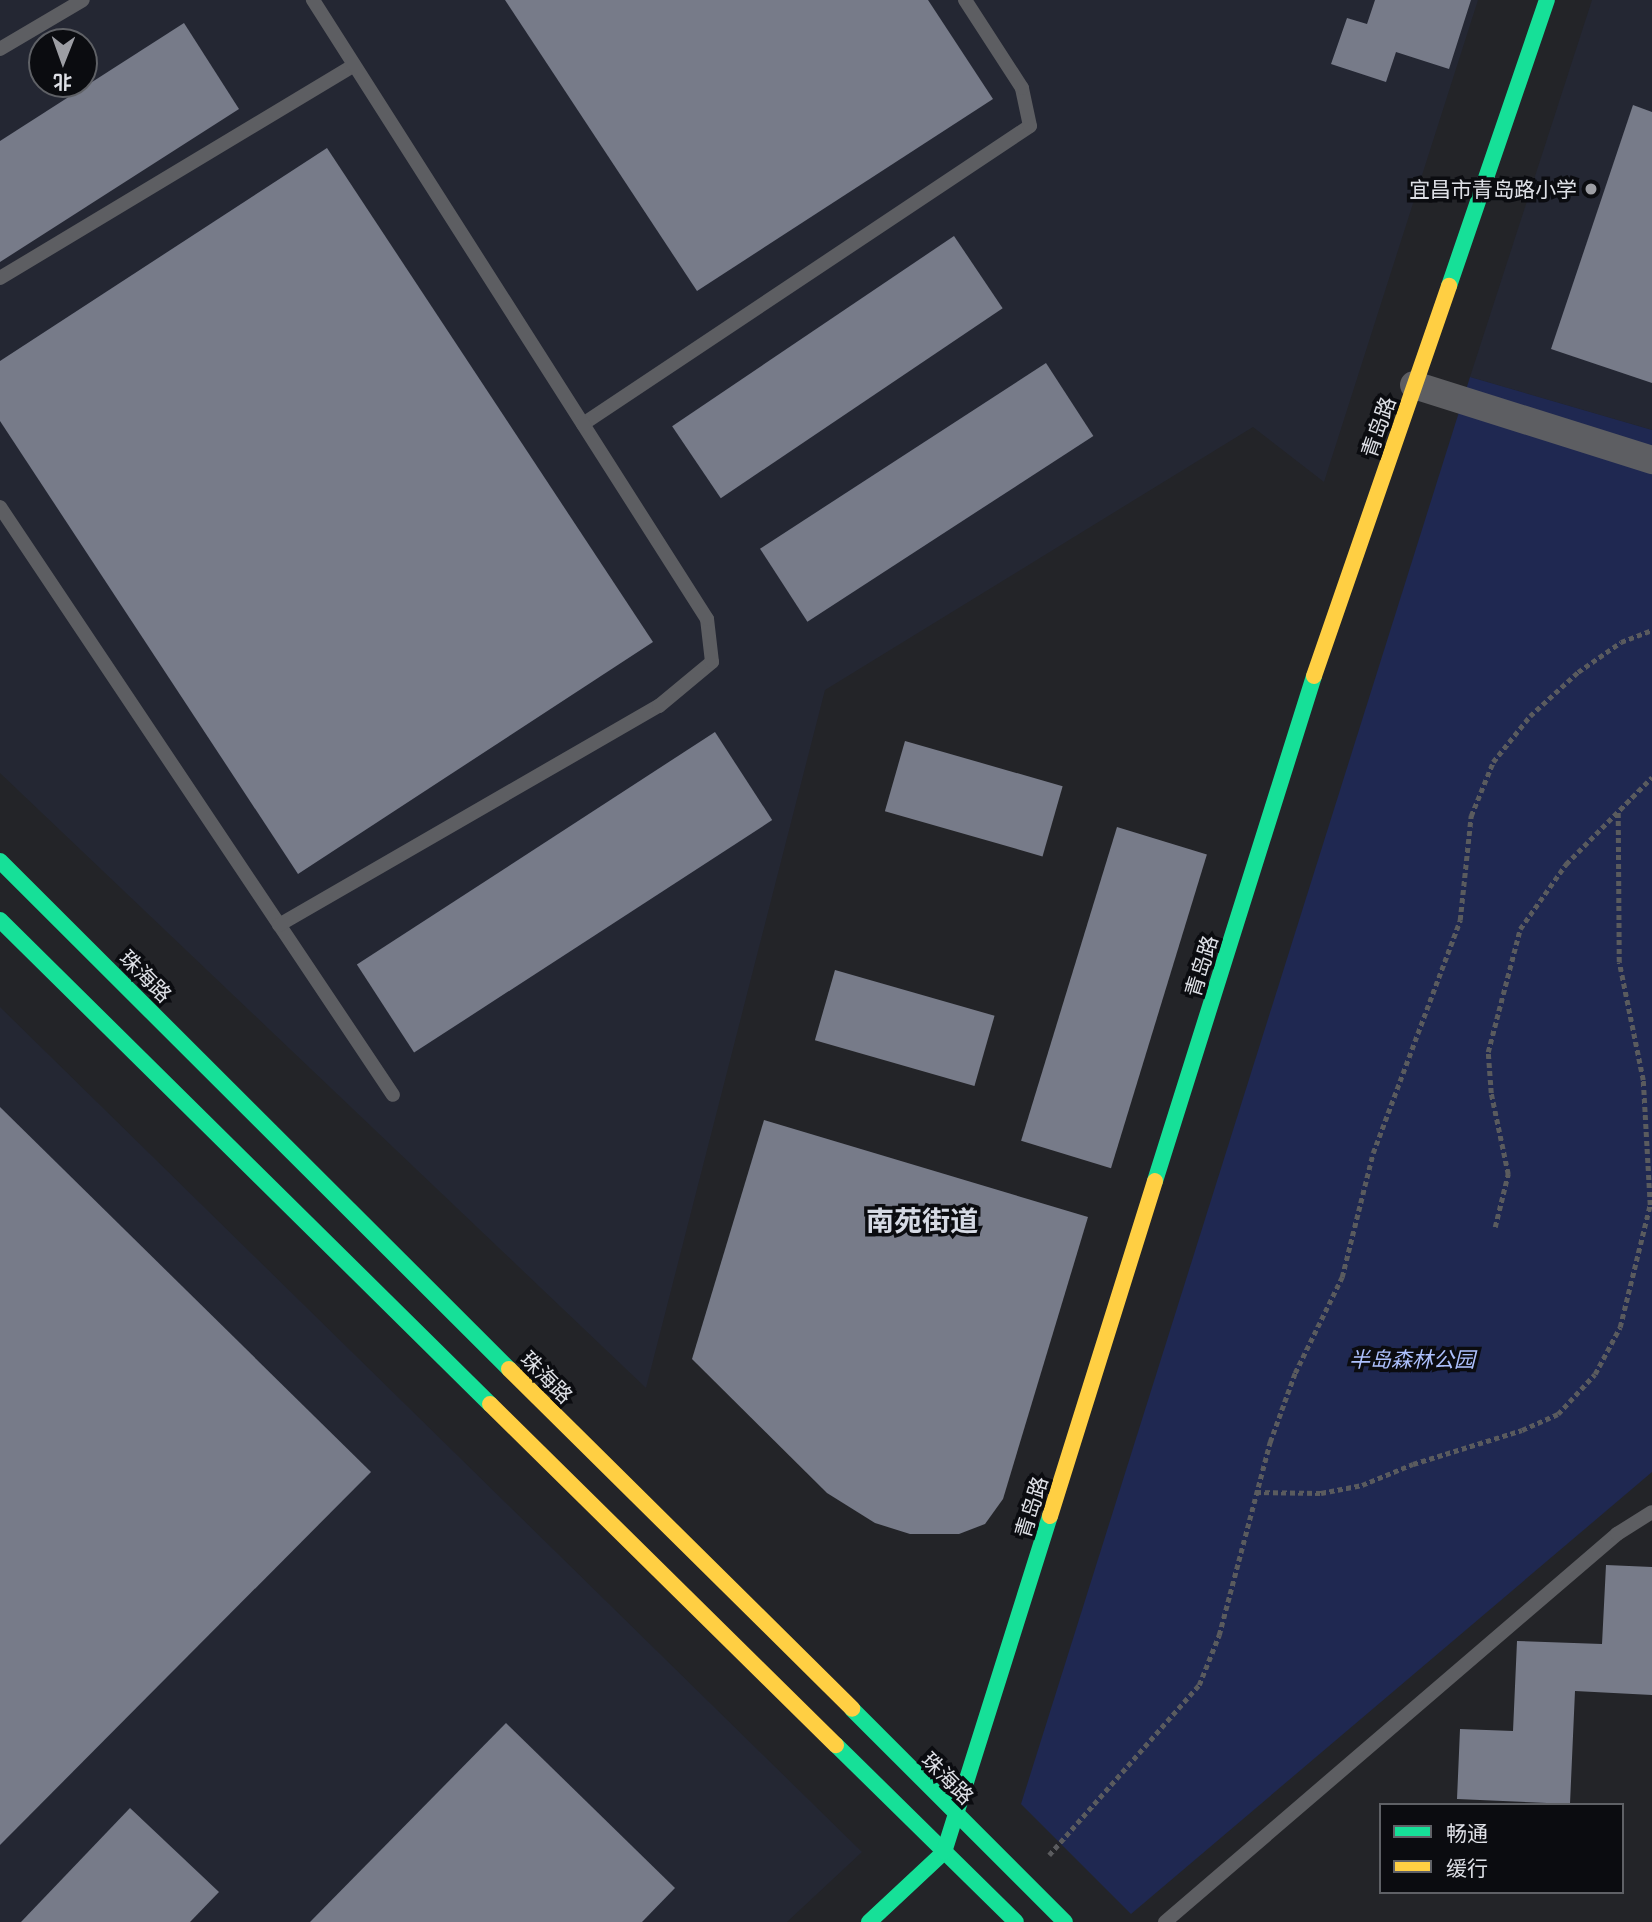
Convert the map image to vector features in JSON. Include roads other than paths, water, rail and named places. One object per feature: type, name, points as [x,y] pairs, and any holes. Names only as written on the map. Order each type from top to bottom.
[{"type":"main road","name":"青岛路","points":[[869,1922],[944,1852],[1312,683],[1547,0]]},
{"type":"main road","name":"珠海路","points":[[0,861],[1065,1922]]},
{"type":"main road","points":[[0,920],[1016,1922]]},
{"type":"street","points":[[1414,385],[1652,460]]},
{"type":"lane","points":[[0,49],[83,0]]},
{"type":"lane","points":[[279,925],[659,706],[712,662],[707,619],[313,0]]},
{"type":"lane","points":[[583,424],[1030,126],[1022,88],[965,0]]},
{"type":"lane","points":[[0,278],[354,65]]},
{"type":"lane","points":[[0,507],[393,1095]]},
{"type":"lane","points":[[1165,1922],[1617,1534],[1652,1512]]},
{"type":"place","name":"宜昌市青岛路小学","points":[[1591,189]]},
{"type":"district","name":"南苑街道","points":[[922,1220]]},
{"type":"park label","name":"半岛森林公园","points":[[1412,1359]]}]
